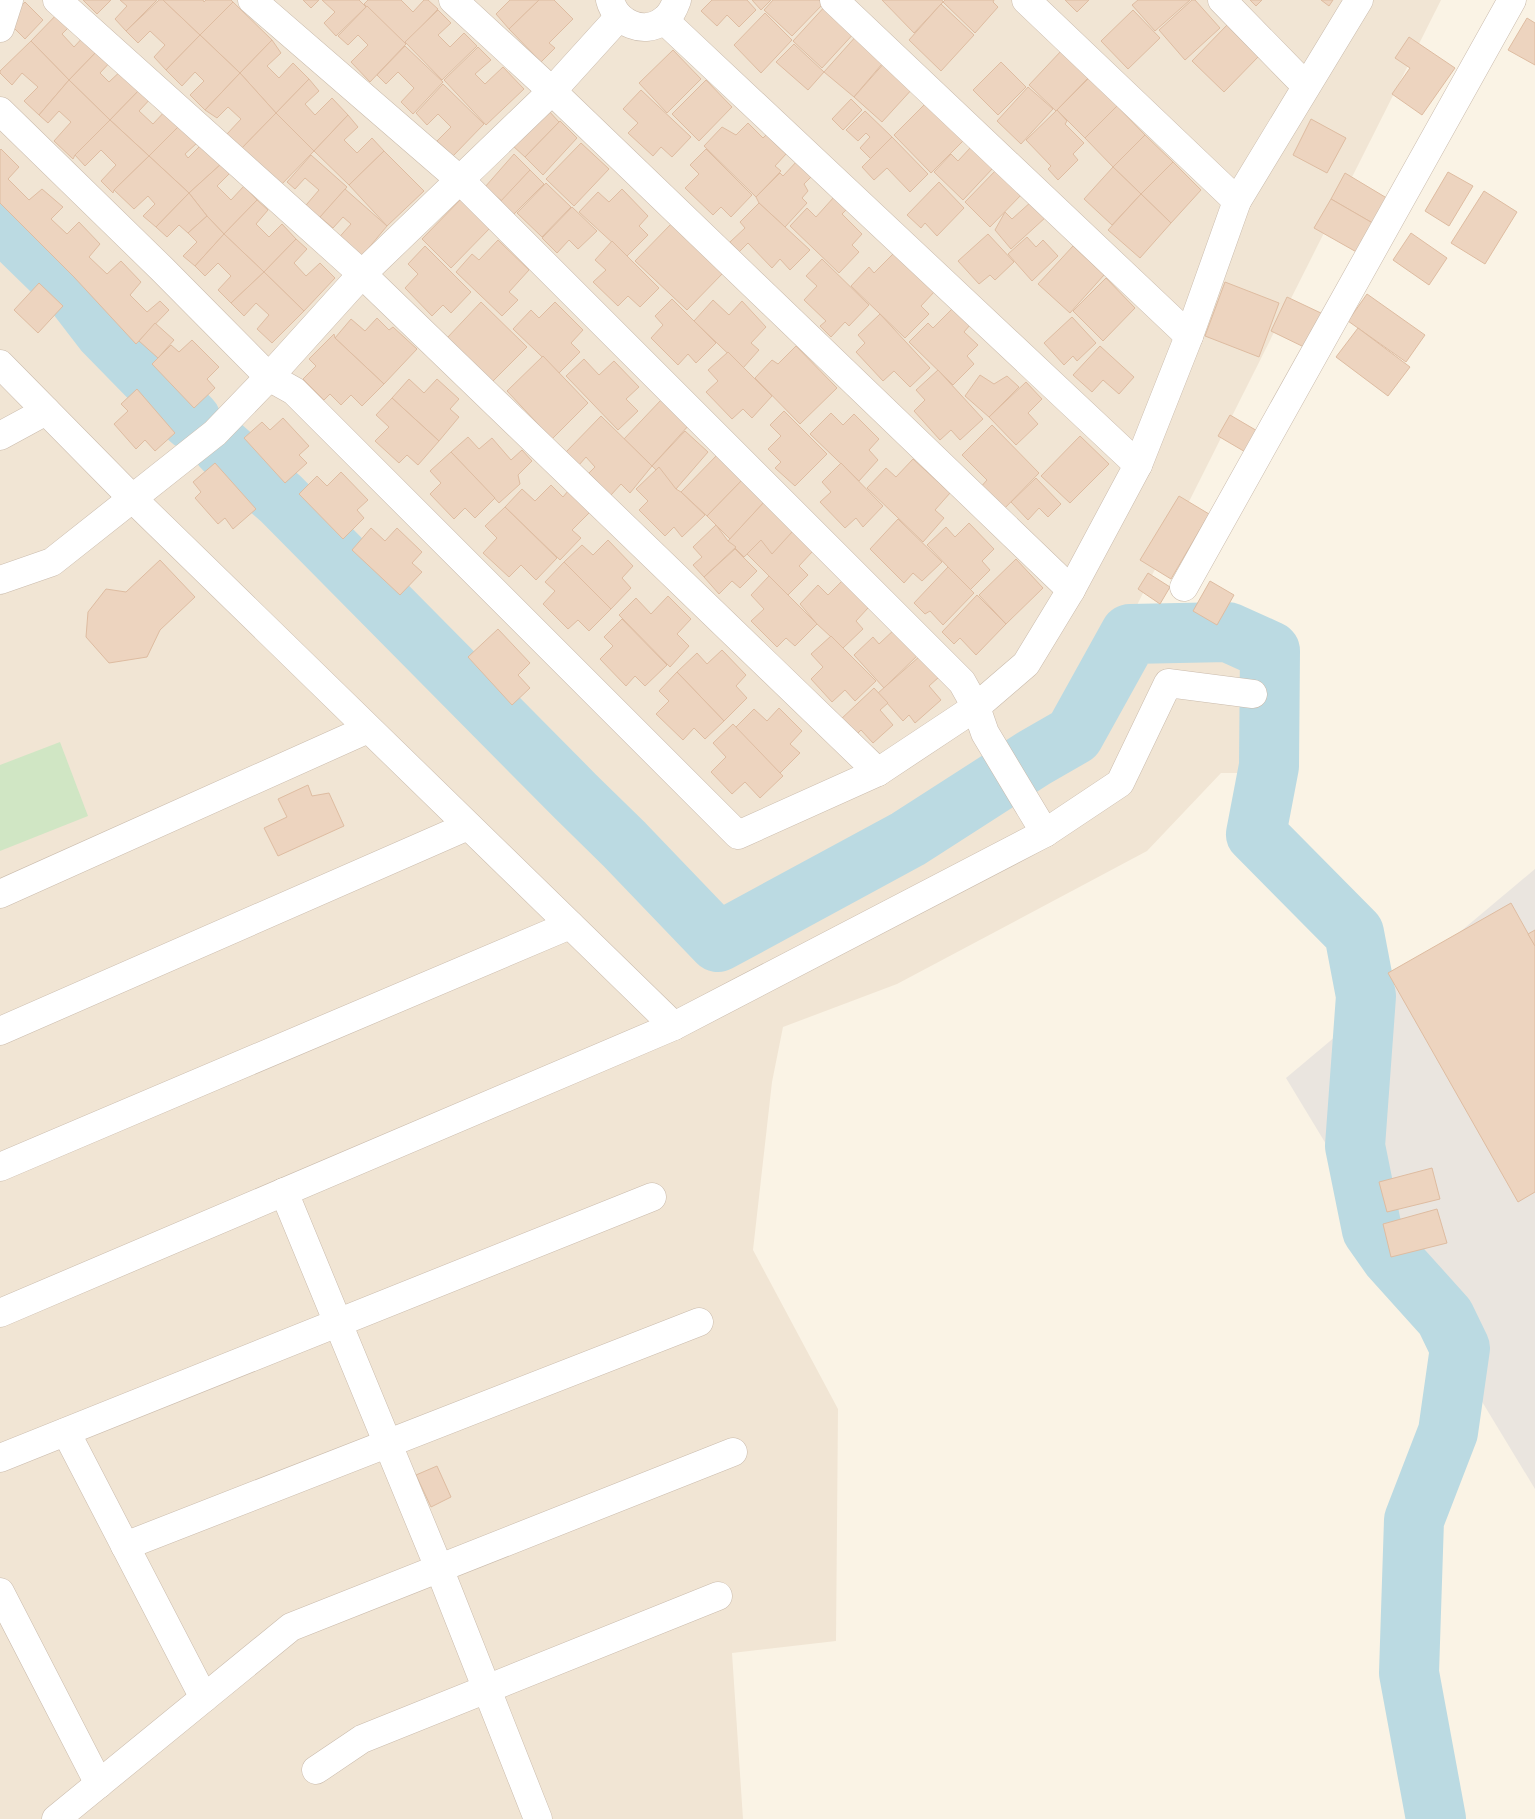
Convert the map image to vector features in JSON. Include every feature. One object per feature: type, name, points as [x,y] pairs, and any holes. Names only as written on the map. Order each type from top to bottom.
[{"type":"street","points":[[0,28],[8,0]]},
{"type":"street","points":[[57,0],[362,274],[878,772]]},
{"type":"street","points":[[252,0],[460,180],[962,682],[976,706],[985,733],[1045,833]]},
{"type":"street","points":[[452,0],[552,91],[1071,590]]},
{"type":"street","points":[[834,0],[1189,336]]},
{"type":"street","points":[[1026,0],[1237,201]]},
{"type":"street","points":[[1222,0],[1306,86]]},
{"type":"street","points":[[0,111],[162,269],[268,377],[294,391],[738,835],[878,772],[976,706],[1026,664],[1071,590],[1138,465],[1189,336],[1237,201],[1358,0]]},
{"type":"street","points":[[1184,587],[1512,0]]},
{"type":"street","points":[[0,580],[52,562],[215,433],[362,274],[552,91],[614,9],[629,24],[641,27],[653,26],[671,10],[1138,465]]},
{"type":"street","points":[[0,364],[133,499],[674,1026]]},
{"type":"street","points":[[0,436],[46,410]]},
{"type":"street","points":[[0,1313],[674,1026],[1045,833],[1120,783],[1168,683],[1253,694]]},
{"type":"street","points":[[0,894],[368,729]]},
{"type":"street","points":[[0,1030],[468,826]]},
{"type":"street","points":[[0,1167],[570,925]]},
{"type":"street","points":[[284,1192],[439,1568],[538,1819]]},
{"type":"street","points":[[0,1458],[652,1197]]},
{"type":"street","points":[[125,1546],[388,1445],[699,1322]]},
{"type":"street","points":[[66,1432],[204,1698]]},
{"type":"street","points":[[56,1819],[291,1627],[734,1452]]},
{"type":"street","points":[[0,1592],[99,1784]]},
{"type":"street","points":[[316,1770],[362,1738],[487,1690],[718,1596]]},
{"type":"shaded area","points":[[0,0],[1441,0],[1128,623],[1062,733],[729,926],[233,448],[0,214]]},
{"type":"shaded area","points":[[5,244],[716,956],[1088,738],[1134,644],[1253,658],[1247,773],[1221,773],[1147,851],[897,984],[783,1027],[772,1082],[753,1250],[838,1409],[836,1641],[732,1653],[743,1819],[0,1819],[0,245]]},
{"type":"shaded area","points":[[1535,869],[1535,1489],[1286,1078]]},
{"type":"green space","points":[[60,742],[88,816],[0,851],[0,765]]},
{"type":"building","points":[[83,0],[111,0],[97,14]]},
{"type":"building","points":[[120,0],[157,0],[126,31],[115,19],[127,6]]},
{"type":"building","points":[[159,0],[163,0],[200,35],[166,70],[154,57],[165,45],[150,31],[138,43],[126,31]]},
{"type":"building","points":[[163,0],[203,0],[204,2],[206,0],[231,0],[233,2],[200,35]]},
{"type":"building","points":[[303,0],[319,0],[311,8]]},
{"type":"building","points":[[322,0],[359,0],[366,7],[336,36],[324,23],[335,12]]},
{"type":"building","points":[[368,0],[401,0],[413,12],[424,0],[428,0],[438,9],[405,44],[364,4]]},
{"type":"building","points":[[510,0],[539,0],[509,29],[496,14]]},
{"type":"building","points":[[539,0],[554,0],[573,19],[549,43],[555,48],[541,62],[509,29]]},
{"type":"building","points":[[712,0],[747,0],[756,10],[739,27],[727,15],[717,26],[701,11]]},
{"type":"building","points":[[752,0],[771,0],[761,10]]},
{"type":"building","points":[[773,0],[819,0],[823,4],[792,36],[764,10]]},
{"type":"building","points":[[882,0],[942,0],[943,2],[914,33]]},
{"type":"building","points":[[945,0],[994,0],[993,2],[998,7],[975,33],[943,2]]},
{"type":"building","points":[[1065,0],[1089,0],[1077,12]]},
{"type":"building","points":[[1138,0],[1190,0],[1155,31],[1132,5]]},
{"type":"building","points":[[1192,0],[1195,0],[1220,28],[1185,60],[1159,30]]},
{"type":"building","points":[[1250,0],[1262,0],[1256,6]]},
{"type":"building","points":[[1321,0],[1333,0],[1329,6]]},
{"type":"building","points":[[25,2],[43,20],[25,39],[7,21]]},
{"type":"building","points":[[233,2],[272,40],[240,73],[200,35]]},
{"type":"building","points":[[828,3],[857,30],[822,68],[793,41]]},
{"type":"building","points":[[941,4],[974,35],[941,71],[909,40]]},
{"type":"building","points":[[367,6],[406,44],[370,82],[351,62],[368,45],[358,35],[348,45],[338,36]]},
{"type":"building","points":[[61,10],[73,23],[62,34],[74,47],[86,34],[101,47],[69,80],[31,41]]},
{"type":"building","points":[[438,10],[451,23],[438,35],[450,47],[464,33],[477,46],[442,80],[405,42]]},
{"type":"building","points":[[1133,10],[1160,38],[1128,69],[1101,41]]},
{"type":"building","points":[[765,13],[792,40],[761,73],[734,45]]},
{"type":"building","points":[[1527,18],[1535,23],[1535,65],[1508,50]]},
{"type":"building","points":[[1227,25],[1258,57],[1224,92],[1192,61]]},
{"type":"building","points":[[858,34],[887,58],[854,97],[824,72]]},
{"type":"building","points":[[200,35],[240,73],[205,110],[190,95],[204,81],[195,72],[182,86],[166,70]]},
{"type":"building","points":[[1409,37],[1455,68],[1422,115],[1392,94],[1410,68],[1395,58]]},
{"type":"building","points":[[272,40],[281,53],[267,66],[279,78],[293,63],[309,79],[276,113],[240,73]]},
{"type":"building","points":[[31,41],[69,80],[39,115],[24,101],[38,87],[22,73],[12,85],[0,73]]},
{"type":"building","points":[[794,44],[824,72],[808,90],[776,62]]},
{"type":"building","points":[[405,46],[443,82],[413,114],[401,102],[414,88],[398,72],[386,84],[377,75]]},
{"type":"building","points":[[101,47],[113,59],[100,73],[109,82],[125,67],[143,86],[110,120],[69,80]]},
{"type":"building","points":[[478,47],[491,60],[475,74],[485,84],[503,67],[524,89],[486,125],[444,80]]},
{"type":"building","points":[[673,50],[701,79],[667,113],[639,83]]},
{"type":"building","points":[[1062,50],[1089,77],[1056,111],[1029,85]]},
{"type":"building","points":[[886,61],[914,87],[882,122],[854,97]]},
{"type":"building","points":[[1001,62],[1026,87],[998,115],[973,90]]},
{"type":"building","points":[[240,73],[276,113],[241,149],[227,134],[241,119],[228,107],[217,118],[205,110]]},
{"type":"building","points":[[1090,77],[1117,106],[1085,138],[1057,110]]},
{"type":"building","points":[[309,79],[319,91],[305,104],[315,115],[332,98],[348,115],[314,151],[276,113]]},
{"type":"building","points":[[69,80],[110,120],[73,159],[54,141],[71,122],[59,111],[48,123],[39,115]]},
{"type":"building","points":[[706,80],[732,107],[699,141],[672,114]]},
{"type":"building","points":[[443,84],[484,124],[453,156],[437,141],[451,127],[438,114],[427,125],[416,113]]},
{"type":"building","points":[[143,86],[153,96],[139,111],[153,124],[167,109],[180,125],[149,156],[110,120]]},
{"type":"building","points":[[1028,87],[1053,109],[1021,144],[997,121]]},
{"type":"building","points":[[641,90],[691,137],[672,157],[661,147],[653,156],[628,133],[638,123],[623,109]]},
{"type":"building","points":[[851,99],[862,110],[843,130],[832,119]]},
{"type":"building","points":[[925,104],[963,141],[931,173],[894,135]]},
{"type":"building","points":[[1117,106],[1145,135],[1113,167],[1085,138]]},
{"type":"building","points":[[548,110],[559,122],[525,157],[513,146]]},
{"type":"building","points":[[1057,110],[1067,121],[1065,124],[1084,143],[1073,154],[1078,160],[1058,180],[1048,169],[1051,166],[1026,140]]},
{"type":"building","points":[[865,111],[892,137],[871,159],[860,148],[870,137],[866,133],[858,141],[846,130]]},
{"type":"building","points":[[276,113],[314,151],[279,187],[241,149]]},
{"type":"building","points":[[348,115],[358,127],[344,140],[357,153],[372,138],[384,151],[349,185],[314,151]]},
{"type":"building","points":[[1311,119],[1346,138],[1327,173],[1293,155]]},
{"type":"building","points":[[110,120],[149,156],[113,193],[101,181],[116,165],[101,150],[85,166],[75,155]]},
{"type":"building","points":[[560,121],[577,138],[543,175],[525,157]]},
{"type":"building","points":[[748,123],[763,138],[766,135],[786,154],[775,166],[781,171],[756,197],[704,146],[722,127],[736,135]]},
{"type":"building","points":[[180,125],[197,143],[185,154],[188,158],[203,143],[221,164],[189,193],[149,156]]},
{"type":"building","points":[[1145,135],[1173,162],[1141,194],[1113,167]]},
{"type":"building","points":[[892,137],[928,174],[910,192],[887,168],[874,180],[862,167]]},
{"type":"building","points":[[581,143],[609,169],[574,206],[546,179]]},
{"type":"building","points":[[971,147],[993,168],[963,200],[934,172],[951,154],[958,161]]},
{"type":"building","points":[[1,149],[19,167],[8,179],[29,200],[42,189],[63,207],[51,219],[67,234],[79,222],[100,244],[89,257],[107,274],[121,261],[141,282],[130,295],[147,312],[160,301],[169,310],[136,344],[74,277],[0,203]]},
{"type":"building","points":[[706,149],[752,195],[731,217],[721,207],[713,215],[685,188],[699,174],[690,165]]},
{"type":"building","points":[[384,151],[424,191],[387,226],[349,185]]},
{"type":"building","points":[[514,154],[530,170],[502,201],[485,187]]},
{"type":"building","points":[[311,155],[347,187],[315,223],[301,211],[319,190],[305,178],[295,189],[287,182]]},
{"type":"building","points":[[149,156],[189,193],[156,227],[143,216],[155,204],[148,196],[134,209],[114,190]]},
{"type":"building","points":[[798,160],[813,175],[804,184],[808,191],[802,198],[807,203],[785,227],[759,203],[756,197],[780,173],[783,176]]},
{"type":"building","points":[[1173,162],[1201,190],[1171,223],[1141,194]]},
{"type":"building","points":[[221,164],[230,173],[217,186],[231,200],[244,186],[257,200],[224,234],[189,193]]},
{"type":"building","points":[[1113,167],[1141,194],[1112,225],[1084,199]]},
{"type":"building","points":[[998,168],[1023,193],[990,227],[965,202]]},
{"type":"building","points":[[530,170],[544,184],[512,216],[499,203]]},
{"type":"building","points":[[1448,172],[1473,186],[1449,226],[1425,211]]},
{"type":"building","points":[[1345,173],[1390,200],[1376,225],[1331,199]]},
{"type":"building","points":[[939,182],[964,208],[937,236],[925,223],[921,228],[907,215]]},
{"type":"building","points":[[546,183],[571,207],[542,237],[517,213]]},
{"type":"building","points":[[345,189],[387,226],[357,262],[335,242],[351,224],[343,217],[333,228],[320,217]]},
{"type":"building","points":[[622,189],[648,216],[639,226],[648,235],[627,256],[579,212],[598,192],[609,202]]},
{"type":"building","points":[[1484,191],[1517,212],[1485,264],[1451,243]]},
{"type":"building","points":[[189,193],[207,216],[188,233],[179,225],[167,237],[156,227]]},
{"type":"building","points":[[1141,194],[1171,223],[1140,258],[1108,230]]},
{"type":"building","points":[[834,197],[847,209],[842,214],[862,234],[852,245],[859,252],[839,273],[790,226],[807,208],[816,217]]},
{"type":"building","points":[[462,198],[491,227],[451,268],[422,239]]},
{"type":"building","points":[[1331,199],[1376,225],[1360,254],[1314,228]]},
{"type":"building","points":[[257,200],[268,210],[256,224],[269,237],[282,224],[296,239],[264,272],[224,234]]},
{"type":"building","points":[[1032,201],[1046,217],[1011,249],[995,230],[1005,212],[1012,219]]},
{"type":"building","points":[[759,203],[810,250],[790,270],[780,259],[772,268],[748,243],[739,252],[730,242],[745,228],[740,222]]},
{"type":"building","points":[[572,207],[597,231],[578,249],[569,240],[557,253],[542,238]]},
{"type":"building","points":[[207,216],[224,234],[195,266],[183,256],[197,242],[188,233]]},
{"type":"building","points":[[672,223],[723,273],[687,310],[635,261]]},
{"type":"building","points":[[1411,233],[1447,258],[1429,285],[1393,260]]},
{"type":"building","points":[[224,234],[264,272],[231,303],[218,290],[231,276],[218,263],[205,276],[195,266]]},
{"type":"building","points":[[988,234],[1014,262],[995,280],[990,275],[979,284],[958,261]]},
{"type":"building","points":[[1027,237],[1036,247],[1043,240],[1058,256],[1032,281],[1008,254]]},
{"type":"building","points":[[296,239],[307,249],[294,263],[306,276],[320,263],[335,278],[304,311],[264,272]]},
{"type":"building","points":[[498,240],[529,270],[509,292],[518,300],[502,316],[456,272],[472,254],[479,260]]},
{"type":"building","points":[[612,241],[659,288],[640,307],[628,296],[618,306],[593,282],[606,270],[595,260]]},
{"type":"building","points":[[425,246],[471,292],[451,313],[443,305],[432,316],[405,288],[418,274],[408,264]]},
{"type":"building","points":[[1073,246],[1104,275],[1070,313],[1038,284]]},
{"type":"building","points":[[895,252],[935,291],[921,306],[929,314],[905,338],[851,286],[869,267],[874,273]]},
{"type":"building","points":[[822,259],[869,305],[849,326],[845,322],[831,337],[820,326],[826,321],[804,300],[817,286],[806,276]]},
{"type":"building","points":[[264,272],[304,311],[272,343],[257,329],[269,315],[256,303],[244,316],[231,303]]},
{"type":"building","points":[[1106,278],[1135,308],[1103,341],[1073,311]]},
{"type":"building","points":[[1225,282],[1279,303],[1259,357],[1205,336]]},
{"type":"building","points":[[39,283],[63,306],[38,333],[14,310]]},
{"type":"building","points":[[1367,294],[1425,335],[1406,362],[1348,321]]},
{"type":"building","points":[[1287,297],[1323,314],[1306,348],[1271,331]]},
{"type":"building","points":[[672,299],[716,343],[696,363],[688,354],[678,365],[651,338],[663,325],[655,316]]},
{"type":"building","points":[[713,300],[729,315],[742,301],[766,327],[751,343],[759,350],[743,368],[694,321]]},
{"type":"building","points":[[481,302],[527,347],[491,383],[447,338]]},
{"type":"building","points":[[555,302],[583,330],[571,343],[580,352],[559,373],[513,329],[531,310],[539,318]]},
{"type":"building","points":[[953,308],[970,325],[964,332],[978,345],[967,356],[974,364],[953,385],[909,342],[928,323],[933,328]]},
{"type":"building","points":[[880,314],[930,368],[910,387],[894,371],[883,381],[856,352],[865,343],[858,335]]},
{"type":"building","points":[[1072,317],[1096,343],[1077,361],[1073,356],[1064,365],[1044,343]]},
{"type":"building","points":[[377,318],[389,330],[393,327],[417,349],[384,384],[335,338],[351,319],[365,331]]},
{"type":"building","points":[[155,323],[174,340],[158,358],[139,341]]},
{"type":"building","points":[[1358,328],[1410,367],[1388,396],[1336,357]]},
{"type":"building","points":[[334,334],[335,338],[384,384],[362,406],[351,395],[341,405],[330,394],[324,400],[303,379],[316,366],[309,359]]},
{"type":"building","points":[[192,340],[219,367],[207,379],[215,388],[194,408],[152,364],[171,345],[179,352]]},
{"type":"building","points":[[796,346],[837,388],[800,424],[755,378],[772,360],[778,364]]},
{"type":"building","points":[[1100,346],[1134,377],[1119,394],[1103,380],[1092,392],[1073,375]]},
{"type":"building","points":[[728,352],[772,396],[752,418],[743,409],[732,419],[706,392],[718,381],[708,370]]},
{"type":"building","points":[[543,356],[588,403],[552,439],[507,391]]},
{"type":"building","points":[[584,359],[599,375],[614,361],[639,387],[626,399],[638,411],[618,430],[566,376]]},
{"type":"building","points":[[938,370],[983,419],[960,440],[951,430],[940,440],[914,411],[925,400],[916,390]]},
{"type":"building","points":[[980,375],[994,384],[1007,376],[1019,387],[989,417],[965,396]]},
{"type":"building","points":[[409,379],[424,393],[437,379],[459,399],[450,409],[459,417],[439,441],[392,398]]},
{"type":"building","points":[[1026,382],[1042,399],[1028,413],[1038,424],[1016,445],[989,417]]},
{"type":"building","points":[[137,389],[175,433],[155,451],[145,440],[136,449],[114,424],[128,411],[121,404]]},
{"type":"building","points":[[392,398],[439,441],[418,465],[407,455],[399,463],[375,441],[389,427],[376,415]]},
{"type":"building","points":[[661,400],[689,425],[652,466],[624,439]]},
{"type":"building","points":[[784,411],[827,454],[795,486],[775,468],[781,462],[768,449],[781,436],[770,425]]},
{"type":"building","points":[[831,413],[843,425],[854,414],[879,439],[869,450],[878,460],[859,481],[810,434]]},
{"type":"building","points":[[1230,415],[1259,432],[1247,453],[1218,436]]},
{"type":"building","points":[[601,416],[652,466],[630,493],[621,484],[611,495],[589,473],[595,467],[586,457],[579,465],[566,452]]},
{"type":"building","points":[[283,418],[309,446],[299,455],[307,463],[285,483],[244,438],[262,422],[270,430]]},
{"type":"building","points":[[992,425],[1039,473],[1002,511],[979,489],[987,480],[962,455]]},
{"type":"building","points":[[685,431],[708,452],[676,489],[652,466]]},
{"type":"building","points":[[1080,436],[1109,464],[1070,503],[1041,476]]},
{"type":"building","points":[[468,437],[479,449],[492,438],[511,460],[522,450],[532,461],[518,475],[520,484],[499,503],[451,452]]},
{"type":"building","points":[[451,452],[495,498],[475,518],[465,508],[454,519],[430,494],[441,483],[430,471]]},
{"type":"building","points":[[719,453],[745,477],[707,516],[681,492]]},
{"type":"building","points":[[913,459],[950,493],[935,510],[944,518],[923,542],[867,488],[886,468],[896,477]]},
{"type":"building","points":[[215,463],[256,509],[233,529],[225,518],[218,524],[195,498],[201,492],[193,482]]},
{"type":"building","points":[[841,463],[883,506],[863,527],[856,518],[845,528],[820,502],[831,492],[822,482]]},
{"type":"building","points":[[659,467],[676,489],[705,515],[682,537],[674,527],[665,536],[639,510],[648,501],[636,489]]},
{"type":"building","points":[[341,472],[368,500],[357,510],[364,518],[343,539],[299,494],[317,476],[327,486]]},
{"type":"building","points":[[745,477],[766,500],[730,539],[707,516]]},
{"type":"building","points":[[1036,478],[1061,504],[1048,517],[1039,508],[1028,520],[1011,502]]},
{"type":"building","points":[[551,485],[563,497],[568,491],[590,512],[572,530],[581,538],[560,560],[505,507],[522,489],[535,501]]},
{"type":"building","points":[[1179,496],[1209,514],[1171,579],[1140,560]]},
{"type":"building","points":[[766,500],[798,529],[772,554],[760,542],[744,557],[728,541]]},
{"type":"building","points":[[505,507],[557,558],[536,580],[521,565],[509,577],[483,553],[497,538],[485,526]]},
{"type":"building","points":[[898,519],[942,562],[922,581],[913,573],[904,583],[870,549]]},
{"type":"building","points":[[969,523],[994,549],[982,561],[990,570],[970,590],[927,545],[946,527],[955,537]]},
{"type":"building","points":[[716,525],[728,541],[736,547],[704,577],[693,565],[702,557],[693,547]]},
{"type":"building","points":[[371,528],[385,541],[397,528],[422,552],[412,563],[422,572],[400,595],[352,550]]},
{"type":"building","points":[[792,532],[812,552],[799,566],[808,575],[788,595],[747,554],[761,540],[772,554]]},
{"type":"building","points":[[608,540],[633,566],[622,578],[631,588],[611,609],[564,562],[582,545],[593,555]]},
{"type":"building","points":[[735,549],[757,571],[740,588],[732,581],[719,594],[704,577]]},
{"type":"building","points":[[1016,559],[1043,588],[1006,624],[979,595]]},
{"type":"building","points":[[160,560],[195,597],[160,630],[147,657],[109,663],[86,637],[88,612],[106,589],[126,592]]},
{"type":"building","points":[[564,562],[611,609],[589,631],[578,620],[568,629],[543,604],[555,591],[545,582]]},
{"type":"building","points":[[948,567],[974,593],[943,625],[930,611],[925,614],[914,603]]},
{"type":"building","points":[[1148,573],[1170,587],[1160,604],[1138,589]]},
{"type":"building","points":[[769,576],[817,624],[795,646],[786,638],[777,647],[751,621],[764,609],[751,595]]},
{"type":"building","points":[[842,581],[868,608],[856,621],[863,629],[843,648],[817,624],[800,604],[818,585],[828,595]]},
{"type":"building","points":[[1210,581],[1234,595],[1217,625],[1193,611]]},
{"type":"building","points":[[977,595],[1006,624],[976,655],[960,638],[954,644],[942,632]]},
{"type":"building","points":[[668,596],[691,619],[677,634],[689,646],[670,667],[619,615],[636,598],[651,614]]},
{"type":"building","points":[[622,619],[667,665],[645,686],[635,676],[626,686],[600,659],[613,646],[604,637]]},
{"type":"building","points":[[896,628],[920,653],[884,688],[854,655],[873,637],[879,644]]},
{"type":"building","points":[[498,629],[530,663],[518,675],[530,688],[512,705],[468,657]]},
{"type":"building","points":[[831,636],[876,681],[855,701],[845,690],[832,702],[811,679],[823,667],[811,654]]},
{"type":"building","points":[[722,650],[746,675],[736,686],[747,698],[724,721],[677,672],[697,653],[707,664]]},
{"type":"building","points":[[920,656],[939,677],[929,686],[941,700],[915,723],[909,715],[903,721],[878,693]]},
{"type":"building","points":[[677,672],[724,721],[705,739],[694,728],[683,740],[656,714],[669,701],[659,691]]},
{"type":"building","points":[[874,688],[888,703],[880,710],[893,725],[873,743],[861,730],[855,736],[840,720]]},
{"type":"building","points":[[779,708],[802,731],[790,744],[800,753],[780,773],[735,728],[754,709],[767,721]]},
{"type":"building","points":[[733,724],[783,776],[760,798],[745,782],[732,794],[711,772],[726,757],[713,743]]},
{"type":"building","points":[[308,785],[312,796],[329,793],[344,826],[278,856],[264,828],[287,817],[278,799]]},
{"type":"building","points":[[1511,903],[1535,946],[1535,1192],[1518,1202],[1388,973]]},
{"type":"building","points":[[1535,930],[1535,946],[1528,934]]},
{"type":"building","points":[[1432,1168],[1440,1199],[1387,1212],[1379,1182]]},
{"type":"building","points":[[1437,1209],[1447,1243],[1391,1257],[1383,1224]]},
{"type":"building","points":[[437,1466],[451,1497],[431,1507],[416,1475]]},
{"type":"waterway","points":[[0,220],[74,292],[104,331],[191,420]]},
{"type":"waterway","points":[[223,448],[281,499],[624,844],[718,942],[908,839],[1034,758],[1074,735],[1130,634],[1228,632],[1270,651],[1269,766],[1256,834],[1354,933],[1366,996],[1355,1146],[1372,1230],[1391,1257],[1445,1317],[1460,1348],[1448,1432],[1414,1520],[1409,1673],[1436,1819]]}]
